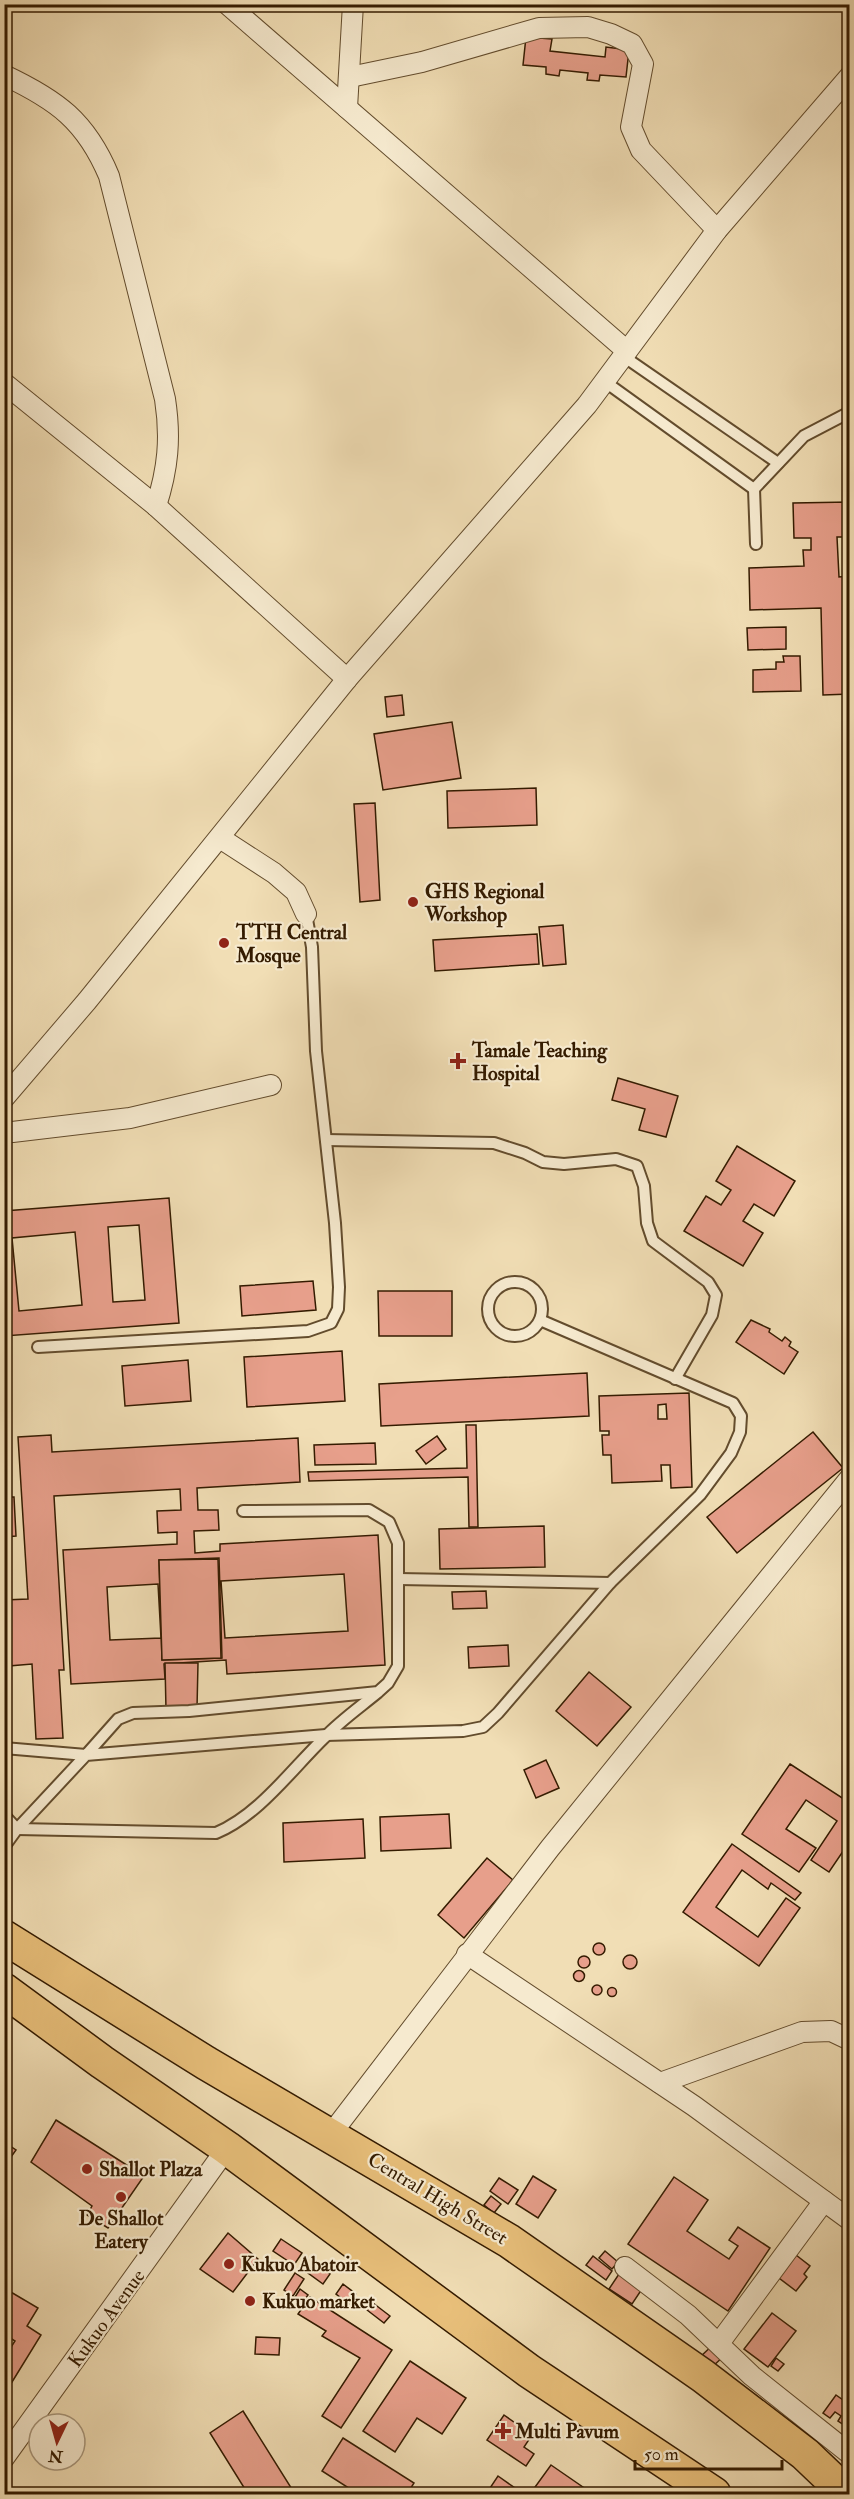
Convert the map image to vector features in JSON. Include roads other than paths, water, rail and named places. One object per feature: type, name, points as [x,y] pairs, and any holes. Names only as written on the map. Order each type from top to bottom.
[{"type":"highway","name":"Central High Street","points":[[4,1937],[196,2057],[331,2134],[509,2241],[589,2294],[806,2454],[847,2494]]},
{"type":"highway","points":[[4,1990],[102,2062],[227,2148],[529,2371],[714,2494]]},
{"type":"street","points":[[226,4],[625,354]]},
{"type":"street","points":[[347,108],[353,4]]},
{"type":"street","points":[[350,77],[422,62],[539,28],[588,27],[611,34],[632,44],[644,64],[631,127],[641,150],[717,230]]},
{"type":"street","points":[[4,75],[43,93],[72,117],[97,147],[109,176],[165,399],[170,428],[169,457],[156,506]]},
{"type":"street","points":[[4,1098],[220,838],[346,679],[587,405],[717,230],[849,76]]},
{"type":"street","points":[[4,383],[156,506],[346,679]]},
{"type":"street","points":[[220,838],[296,892],[306,914]]},
{"type":"street","points":[[4,1133],[130,1118],[271,1085]]},
{"type":"street","points":[[331,2134],[468,1954],[849,1478]]},
{"type":"street","points":[[468,1954],[660,2083],[849,2220]]},
{"type":"street","points":[[660,2083],[802,2032],[831,2031],[849,2040]]},
{"type":"street","name":"Kukuo Avenue","points":[[4,2458],[227,2148]]},
{"type":"street","points":[[720,2342],[824,2201]]},
{"type":"street","points":[[626,2267],[720,2342],[752,2376],[849,2454]]},
{"type":"lane","points":[[625,354],[778,463]]},
{"type":"lane","points":[[604,381],[754,489]]},
{"type":"lane","points":[[756,544],[754,489],[804,436],[849,412]]},
{"type":"lane","points":[[38,1347],[308,1330],[330,1323],[338,1309],[339,1287],[316,1051],[312,947],[306,914]]},
{"type":"lane","points":[[326,1140],[494,1143],[525,1153],[543,1162],[564,1164],[616,1159],[637,1166],[644,1186],[647,1223],[653,1241],[708,1282],[716,1295],[712,1316],[675,1379]]},
{"type":"lane","points":[[513,1281],[530,1285],[541,1298],[543,1306],[540,1320],[526,1334],[518,1336],[501,1332],[490,1319],[489,1302],[492,1294],[497,1288],[513,1281]]},
{"type":"lane","points":[[4,1748],[86,1755],[327,1735],[463,1731],[483,1727],[498,1713],[610,1583],[700,1495],[731,1453],[740,1432],[741,1416],[733,1403],[592,1340],[540,1320]]},
{"type":"lane","points":[[4,1815],[17,1829],[216,1833],[231,1827],[248,1815],[327,1735],[388,1683],[398,1666],[399,1579],[398,1543],[389,1522],[369,1510],[243,1511]]},
{"type":"lane","points":[[399,1579],[610,1583]]},
{"type":"lane","points":[[4,1847],[17,1829],[118,1719],[133,1713],[189,1711],[378,1692]]},
{"type":"place","name":"GHS Regional Workshop","points":[[413,902]]},
{"type":"place","name":"TTH Central Mosque","points":[[224,943]]},
{"type":"place","name":"Tamale Teaching Hospital","points":[[458,1061]]},
{"type":"place","name":"Shallot Plaza","points":[[87,2169]]},
{"type":"place","name":"De Shallot Eatery","points":[[121,2197]]},
{"type":"place","name":"Kukuo Abatoir","points":[[229,2264]]},
{"type":"place","name":"Kukuo market","points":[[250,2301]]},
{"type":"place","name":"Multi Pavum","points":[[503,2431]]}]
